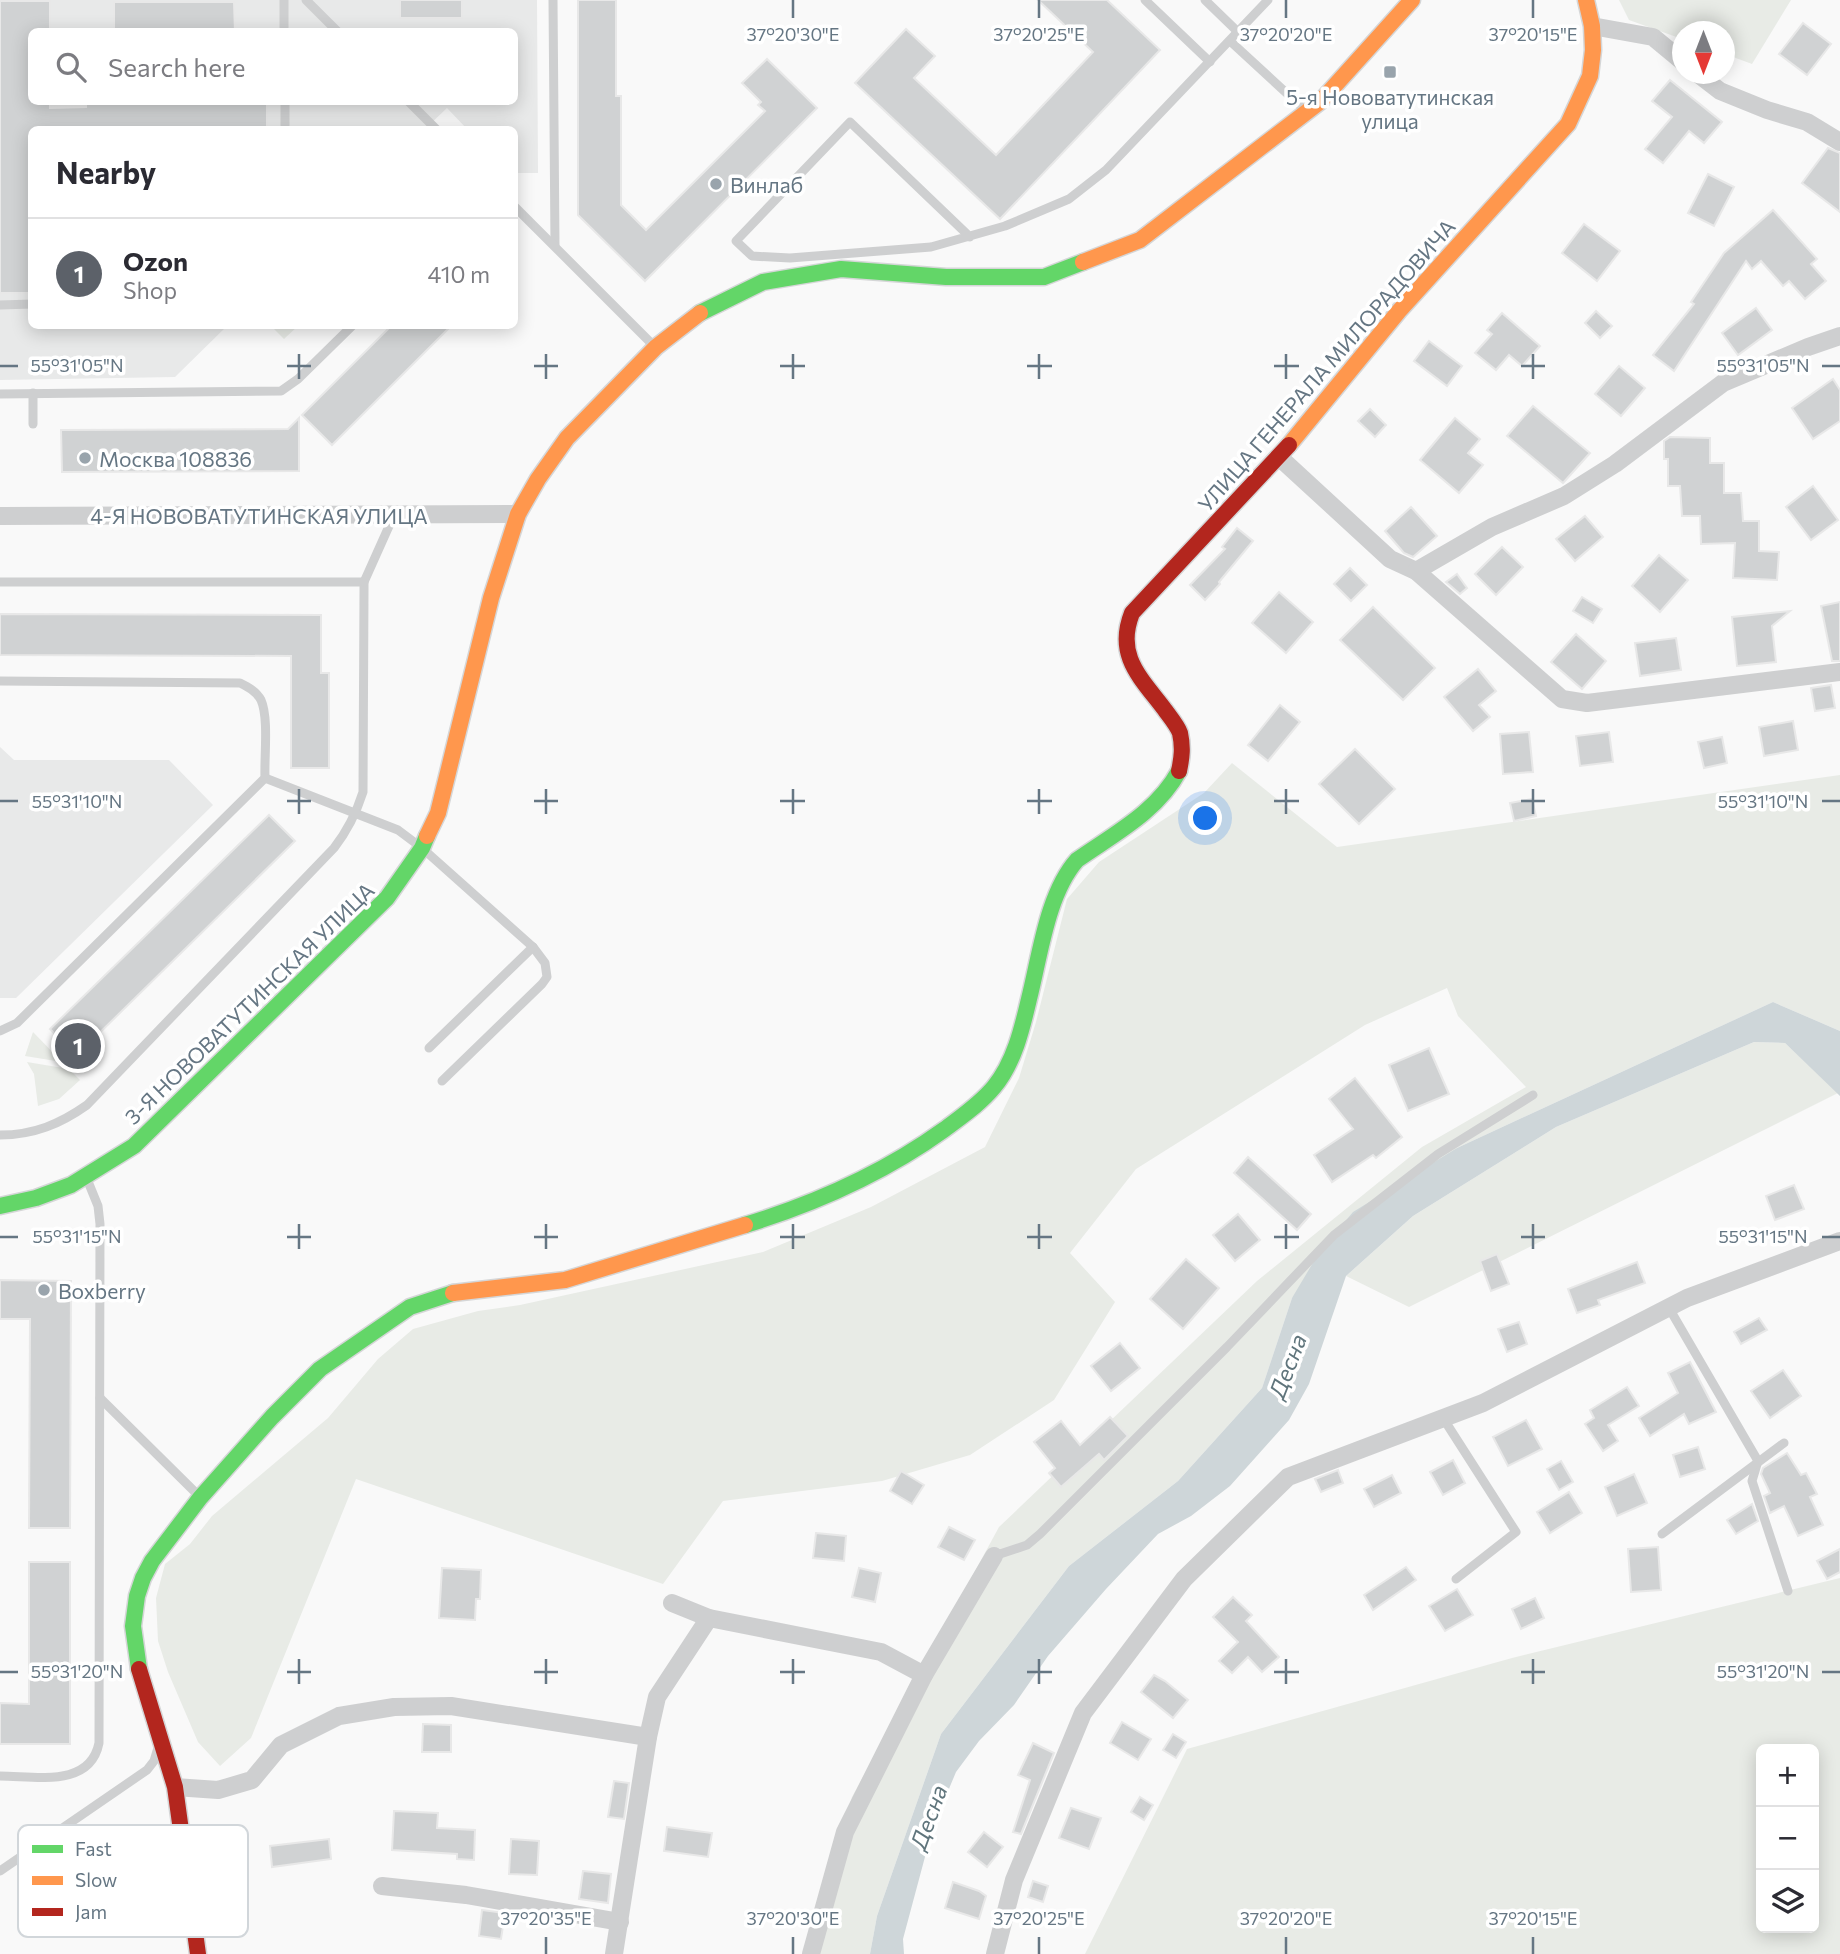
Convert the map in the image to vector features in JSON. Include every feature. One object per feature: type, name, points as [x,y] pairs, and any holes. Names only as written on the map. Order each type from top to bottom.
[{"type":"street","name":"3-Я НОВОВАТУТИНСКАЯ УЛИЦА","points":[[0,1206],[16,1204],[87,1178],[134,1146],[387,898],[422,848],[438,813],[491,598],[518,514],[538,479],[567,438],[656,347],[703,311],[763,282],[841,269],[946,276],[1044,277],[1140,240],[1321,101],[1412,0]]},
{"type":"street","name":"УЛИЦА ГЕНЕРАЛА МИЛОРАДОВИЧА","points":[[180,1825],[175,1787],[145,1695],[135,1650],[133,1626],[137,1596],[152,1561],[200,1498],[272,1417],[320,1369],[410,1307],[442,1295],[565,1280],[810,1204],[920,1147],[972,1109],[995,1086],[1021,1034],[1054,899],[1068,871],[1077,860],[1153,806],[1165,794],[1179,772],[1183,752],[1179,730],[1126,653],[1124,640],[1132,613],[1279,457],[1399,311],[1568,124],[1590,76],[1592,26],[1586,0]]},
{"type":"street","points":[[1592,26],[1653,37],[1672,53]]},
{"type":"street","points":[[1711,84],[1720,91],[1767,110],[1807,122],[1840,142]]},
{"type":"street","points":[[1416,571],[1492,527],[1564,496],[1615,464],[1723,383],[1840,336]]},
{"type":"street","points":[[1279,457],[1390,559],[1416,571],[1562,699],[1587,703],[1840,672]]},
{"type":"street","name":"4-Я НОВОВАТУТИНСКАЯ УЛИЦА","points":[[0,516],[518,514]]},
{"type":"street","points":[[995,1954],[1014,1880],[1083,1713],[1184,1578],[1287,1477],[1483,1403],[1687,1298],[1840,1241]]},
{"type":"street","points":[[811,1954],[845,1832],[924,1675],[994,1556]]},
{"type":"street","points":[[672,1603],[709,1618],[881,1652],[924,1675]]},
{"type":"street","points":[[614,1954],[648,1737],[657,1697],[709,1618]]},
{"type":"street","points":[[175,1787],[218,1790],[252,1780],[281,1745],[339,1716],[394,1707],[451,1706],[648,1737]]},
{"type":"street","points":[[382,1886],[466,1895],[620,1922]]},
{"type":"lane","points":[[284,0],[284,28]]},
{"type":"lane","points":[[306,0],[334,28]]},
{"type":"lane","points":[[553,0],[555,245]]},
{"type":"lane","points":[[1145,0],[1210,62]]},
{"type":"lane","points":[[1205,0],[1238,32]]},
{"type":"lane","points":[[970,237],[850,122],[736,241],[752,256],[790,258],[931,247],[970,237],[1006,226],[1069,199],[1105,170],[1268,0]]},
{"type":"lane","points":[[1230,41],[1307,113]]},
{"type":"lane","points":[[285,105],[285,126]]},
{"type":"lane","points":[[412,105],[433,126]]},
{"type":"lane","points":[[518,210],[656,347]]},
{"type":"lane","points":[[0,304],[28,304]]},
{"type":"lane","points":[[0,394],[281,391],[298,379],[349,329]]},
{"type":"lane","points":[[33,393],[33,424]]},
{"type":"lane","points":[[0,1135],[34,1132],[55,1125],[87,1105],[334,848],[347,831],[363,792],[363,582],[394,515]]},
{"type":"lane","points":[[0,582],[363,582]]},
{"type":"lane","points":[[0,681],[240,682],[254,690],[262,702],[265,778],[17,1023],[0,1031]]},
{"type":"lane","points":[[265,778],[398,830],[422,848],[533,947],[547,970],[547,977],[542,984],[442,1081]]},
{"type":"lane","points":[[429,1048],[533,947]]},
{"type":"lane","points":[[994,1556],[1027,1545],[1040,1534],[1227,1347],[1334,1235],[1438,1154],[1534,1095]]},
{"type":"lane","points":[[0,1776],[67,1776],[82,1771],[91,1764],[99,1743],[100,1215],[87,1178]]},
{"type":"lane","points":[[1669,1308],[1759,1461],[1752,1481],[1788,1591]]},
{"type":"lane","points":[[100,1398],[200,1498]]},
{"type":"lane","points":[[1443,1418],[1516,1532],[1456,1579]]},
{"type":"lane","points":[[1662,1534],[1784,1443]]},
{"type":"lane","points":[[67,1825],[147,1770],[157,1752],[157,1728]]},
{"type":"lane","points":[[0,1871],[18,1859]]},
{"type":"shaded area","points":[[0,0],[537,0],[538,173],[518,173],[518,126],[464,126],[447,108],[428,126],[28,126],[28,329],[224,329],[175,377],[0,380]]},
{"type":"shaded area","points":[[1619,0],[1791,0],[1752,64],[1735,58],[1735,21],[1672,21],[1672,35],[1629,20]]},
{"type":"shaded area","points":[[274,329],[295,329],[284,339]]},
{"type":"shaded area","points":[[0,747],[14,760],[169,760],[213,805],[16,998],[0,998]]},
{"type":"shaded area","points":[[1232,763],[1337,847],[1840,775],[1840,1031],[1773,1002],[1457,1148],[1292,1298],[1262,1388],[1178,1481],[1069,1566],[941,1734],[877,1916],[870,1954],[807,1954],[852,1797],[999,1527],[1257,1281],[1422,1147],[1526,1087],[1458,1016],[1447,988],[1365,1025],[1136,1169],[1070,1253],[1115,1302],[1054,1400],[970,1455],[882,1481],[723,1501],[663,1584],[356,1479],[251,1738],[220,1766],[198,1742],[168,1672],[158,1641],[156,1598],[165,1564],[190,1544],[212,1516],[328,1418],[378,1359],[413,1329],[478,1311],[520,1305],[763,1252],[871,1207],[985,1147],[1019,1078],[1067,899],[1099,862],[1204,793]]},
{"type":"shaded area","points":[[33,1032],[62,1062],[25,1056]]},
{"type":"shaded area","points":[[1754,1042],[1785,1043],[1838,1093],[1409,1307],[1346,1276],[1413,1216],[1556,1127]]},
{"type":"shaded area","points":[[27,1062],[69,1069],[80,1080],[59,1099],[38,1106],[34,1074]]},
{"type":"shaded area","points":[[1840,1578],[1840,1954],[1085,1954],[1187,1749],[1512,1658]]},
{"type":"water","name":"Десна","points":[[1773,1002],[1840,1031],[1840,1096],[1785,1043],[1754,1042],[1556,1127],[1413,1216],[1346,1276],[1309,1384],[1289,1420],[1230,1486],[1191,1516],[1158,1534],[1048,1656],[1014,1705],[979,1741],[956,1772],[933,1827],[903,1939],[904,1954],[870,1954],[877,1916],[941,1734],[1069,1566],[1178,1481],[1262,1388],[1292,1298],[1320,1251],[1353,1212],[1457,1148]]},
{"type":"building","points":[[400,0],[462,0],[462,18],[400,18]]},
{"type":"building","points":[[578,0],[616,0],[616,96],[621,96],[621,205],[646,230],[765,111],[758,105],[761,102],[742,83],[767,59],[817,108],[645,281],[578,215]]},
{"type":"building","points":[[1038,0],[1107,0],[1160,50],[1000,219],[855,83],[906,29],[935,56],[914,78],[996,155],[1093,52]]},
{"type":"building","points":[[0,1],[50,1],[50,28],[28,28],[28,105],[50,105],[50,108],[86,105],[267,105],[267,126],[28,126],[28,293],[0,293]]},
{"type":"building","points":[[114,2],[234,2],[235,28],[114,28]]},
{"type":"building","points":[[1803,23],[1831,44],[1807,75],[1779,54]]},
{"type":"building","points":[[1670,80],[1722,122],[1704,143],[1689,131],[1663,163],[1645,149],[1672,117],[1652,101]]},
{"type":"building","points":[[1828,148],[1840,153],[1840,212],[1802,183]]},
{"type":"building","points":[[1708,174],[1734,187],[1714,226],[1688,213]]},
{"type":"building","points":[[1773,210],[1817,259],[1811,264],[1826,281],[1805,299],[1789,281],[1783,286],[1761,261],[1752,269],[1746,261],[1674,371],[1653,355],[1694,304],[1691,302],[1724,253]]},
{"type":"building","points":[[1584,224],[1620,251],[1597,281],[1562,253]]},
{"type":"building","points":[[1756,308],[1772,330],[1738,355],[1722,333]]},
{"type":"building","points":[[1596,311],[1612,326],[1600,338],[1585,323]]},
{"type":"building","points":[[1502,313],[1540,346],[1522,366],[1509,355],[1496,370],[1475,353],[1492,334],[1487,330]]},
{"type":"building","points":[[388,329],[448,329],[332,445],[302,415]]},
{"type":"building","points":[[1429,341],[1462,366],[1447,386],[1414,361]]},
{"type":"building","points":[[1619,366],[1645,388],[1621,416],[1595,394]]},
{"type":"building","points":[[1833,379],[1840,390],[1840,421],[1813,439],[1792,408]]},
{"type":"building","points":[[1533,406],[1590,453],[1563,483],[1507,436]]},
{"type":"building","points":[[1370,409],[1386,425],[1375,437],[1358,421]]},
{"type":"building","points":[[299,418],[299,471],[62,472],[61,430],[288,429]]},
{"type":"building","points":[[1455,418],[1480,439],[1468,453],[1483,465],[1459,493],[1420,460]]},
{"type":"building","points":[[1670,437],[1710,438],[1710,463],[1724,463],[1724,493],[1741,493],[1743,521],[1759,521],[1759,551],[1779,552],[1777,580],[1733,578],[1735,543],[1701,544],[1700,516],[1682,516],[1680,486],[1668,486],[1668,459],[1664,459],[1664,441]]},
{"type":"building","points":[[1813,486],[1838,520],[1811,540],[1786,507]]},
{"type":"building","points":[[1411,507],[1437,536],[1413,557],[1404,553],[1385,531]]},
{"type":"building","points":[[1585,516],[1603,537],[1575,561],[1556,539]]},
{"type":"building","points":[[1237,528],[1253,541],[1205,600],[1190,585],[1225,549],[1222,547]]},
{"type":"building","points":[[1502,547],[1523,567],[1496,595],[1475,574]]},
{"type":"building","points":[[1659,555],[1688,580],[1660,612],[1632,586]]},
{"type":"building","points":[[1350,568],[1367,585],[1351,601],[1334,584]]},
{"type":"building","points":[[1457,574],[1467,588],[1460,594],[1446,582]]},
{"type":"building","points":[[1279,592],[1313,622],[1286,653],[1252,623]]},
{"type":"building","points":[[1582,597],[1602,609],[1593,623],[1573,611]]},
{"type":"building","points":[[1840,602],[1840,661],[1832,661],[1821,606]]},
{"type":"building","points":[[1373,607],[1435,668],[1403,700],[1340,640]]},
{"type":"building","points":[[1790,611],[1772,626],[1776,662],[1737,666],[1732,617]]},
{"type":"building","points":[[0,614],[321,615],[321,673],[329,673],[329,768],[291,768],[291,656],[0,655]]},
{"type":"building","points":[[1576,634],[1606,661],[1582,689],[1551,662]]},
{"type":"building","points":[[1676,638],[1681,670],[1640,676],[1635,643]]},
{"type":"building","points":[[1478,669],[1496,691],[1479,705],[1490,717],[1473,731],[1444,697]]},
{"type":"building","points":[[1831,685],[1835,708],[1815,711],[1811,688]]},
{"type":"building","points":[[1280,705],[1300,722],[1268,761],[1248,745]]},
{"type":"building","points":[[1793,721],[1798,750],[1764,756],[1759,727]]},
{"type":"building","points":[[1529,732],[1533,772],[1503,774],[1500,734]]},
{"type":"building","points":[[1609,732],[1613,762],[1580,766],[1576,736]]},
{"type":"building","points":[[1722,737],[1727,763],[1704,768],[1698,742]]},
{"type":"building","points":[[1355,749],[1395,789],[1359,824],[1319,784]]},
{"type":"building","points":[[1532,799],[1536,816],[1514,821],[1510,803]]},
{"type":"building","points":[[269,815],[295,841],[76,1056],[50,1029]]},
{"type":"building","points":[[1429,1048],[1449,1094],[1408,1111],[1389,1065]]},
{"type":"building","points":[[1355,1078],[1402,1137],[1376,1158],[1373,1155],[1332,1182],[1314,1155],[1353,1129],[1329,1099]]},
{"type":"building","points":[[1248,1157],[1311,1214],[1297,1230],[1234,1173]]},
{"type":"building","points":[[1794,1185],[1804,1209],[1775,1220],[1766,1196]]},
{"type":"building","points":[[1238,1214],[1260,1240],[1235,1261],[1213,1235]]},
{"type":"building","points":[[1497,1254],[1509,1284],[1491,1291],[1480,1261]]},
{"type":"building","points":[[1186,1259],[1219,1288],[1183,1329],[1150,1299]]},
{"type":"building","points":[[1637,1262],[1645,1283],[1598,1300],[1600,1305],[1577,1313],[1568,1289]]},
{"type":"building","points":[[0,1280],[71,1281],[70,1528],[29,1528],[30,1319],[0,1319]]},
{"type":"building","points":[[1759,1318],[1767,1330],[1741,1344],[1734,1332]]},
{"type":"building","points":[[1519,1322],[1527,1344],[1507,1352],[1498,1329]]},
{"type":"building","points":[[1120,1343],[1140,1368],[1111,1391],[1091,1366]]},
{"type":"building","points":[[1690,1362],[1716,1412],[1689,1424],[1684,1414],[1650,1436],[1639,1418],[1678,1393],[1668,1373]]},
{"type":"building","points":[[1783,1370],[1801,1396],[1770,1418],[1751,1391]]},
{"type":"building","points":[[1627,1387],[1639,1406],[1608,1425],[1618,1441],[1603,1451],[1585,1424],[1594,1418],[1590,1410]]},
{"type":"building","points":[[1110,1417],[1128,1436],[1104,1460],[1099,1454],[1061,1487],[1049,1473],[1055,1468],[1034,1442],[1061,1421],[1080,1445]]},
{"type":"building","points":[[1526,1420],[1542,1449],[1508,1466],[1493,1437]]},
{"type":"building","points":[[1698,1447],[1705,1469],[1680,1477],[1673,1455]]},
{"type":"building","points":[[1787,1453],[1801,1475],[1806,1473],[1817,1494],[1810,1497],[1823,1525],[1798,1536],[1784,1506],[1770,1513],[1764,1496],[1770,1493],[1761,1474],[1763,1468]]},
{"type":"building","points":[[1453,1460],[1465,1483],[1443,1495],[1430,1472]]},
{"type":"building","points":[[1561,1461],[1573,1482],[1559,1490],[1547,1469]]},
{"type":"building","points":[[1338,1470],[1343,1483],[1321,1492],[1315,1479]]},
{"type":"building","points":[[901,1471],[924,1485],[912,1504],[890,1491]]},
{"type":"building","points":[[1634,1474],[1647,1503],[1617,1516],[1605,1487]]},
{"type":"building","points":[[1392,1475],[1401,1493],[1374,1507],[1364,1489]]},
{"type":"building","points":[[1569,1492],[1582,1513],[1550,1533],[1537,1512]]},
{"type":"building","points":[[1752,1504],[1758,1521],[1736,1534],[1727,1520]]},
{"type":"building","points":[[949,1527],[975,1540],[964,1560],[938,1547]]},
{"type":"building","points":[[816,1533],[846,1536],[844,1561],[813,1558]]},
{"type":"building","points":[[1658,1547],[1661,1590],[1631,1592],[1628,1549]]},
{"type":"building","points":[[1840,1549],[1840,1572],[1827,1579],[1817,1561]]},
{"type":"building","points":[[29,1562],[70,1562],[70,1744],[0,1744],[0,1703],[29,1704]]},
{"type":"building","points":[[1406,1567],[1416,1580],[1373,1610],[1364,1595]]},
{"type":"building","points":[[442,1568],[481,1570],[480,1599],[476,1599],[475,1620],[439,1618]]},
{"type":"building","points":[[859,1568],[881,1573],[875,1602],[852,1597]]},
{"type":"building","points":[[1457,1589],[1473,1615],[1445,1631],[1429,1606]]},
{"type":"building","points":[[1233,1597],[1252,1615],[1246,1621],[1279,1657],[1262,1672],[1248,1657],[1232,1673],[1219,1661],[1238,1642],[1213,1617]]},
{"type":"building","points":[[1535,1598],[1544,1618],[1521,1629],[1512,1609]]},
{"type":"building","points":[[1154,1675],[1188,1700],[1173,1718],[1141,1692]]},
{"type":"building","points":[[1122,1722],[1151,1739],[1138,1760],[1110,1743]]},
{"type":"building","points":[[423,1724],[451,1725],[451,1752],[422,1752]]},
{"type":"building","points":[[1173,1734],[1186,1742],[1176,1758],[1163,1750]]},
{"type":"building","points":[[1033,1743],[1054,1753],[1021,1834],[1013,1832],[1030,1780],[1018,1775]]},
{"type":"building","points":[[614,1781],[629,1783],[624,1819],[608,1817]]},
{"type":"building","points":[[1140,1797],[1153,1805],[1144,1820],[1131,1812]]},
{"type":"building","points":[[1071,1808],[1101,1818],[1089,1849],[1059,1838]]},
{"type":"building","points":[[394,1811],[438,1813],[437,1828],[475,1830],[474,1860],[457,1859],[457,1854],[392,1850]]},
{"type":"building","points":[[667,1827],[712,1833],[708,1857],[664,1851]]},
{"type":"building","points":[[984,1832],[1003,1847],[987,1867],[968,1852]]},
{"type":"building","points":[[329,1839],[331,1859],[272,1867],[270,1846]]},
{"type":"building","points":[[511,1839],[539,1841],[537,1875],[509,1874]]},
{"type":"building","points":[[583,1871],[611,1874],[608,1903],[579,1899]]},
{"type":"building","points":[[1033,1881],[1048,1886],[1043,1902],[1028,1897]]},
{"type":"building","points":[[953,1882],[986,1896],[979,1919],[945,1908]]},
{"type":"building","points":[[482,1910],[505,1913],[501,1939],[479,1936]]},
{"type":"traffic: fast","points":[[700,313],[763,282],[841,269],[946,277],[1044,277],[1083,262]]},
{"type":"traffic: fast","points":[[745,1225],[824,1197],[874,1173],[922,1145],[989,1093],[1001,1078],[1016,1045],[1046,926],[1058,890],[1067,874],[1077,860],[1120,831],[1159,799],[1179,771]]},
{"type":"traffic: fast","points":[[0,1206],[36,1198],[71,1185],[134,1146],[387,898],[422,848],[427,836]]},
{"type":"traffic: fast","points":[[139,1669],[133,1626],[137,1596],[143,1578],[152,1561],[200,1498],[272,1417],[320,1369],[410,1307],[453,1293]]},
{"type":"traffic: slow","points":[[1083,262],[1140,240],[1321,101],[1412,0]]},
{"type":"traffic: slow","points":[[1289,445],[1399,311],[1568,124],[1590,76],[1592,26],[1586,0]]},
{"type":"traffic: slow","points":[[427,836],[438,813],[491,598],[518,514],[538,479],[567,438],[656,347],[700,313]]},
{"type":"traffic: slow","points":[[453,1293],[565,1280],[745,1225]]},
{"type":"traffic: jam","points":[[1179,771],[1182,752],[1180,733],[1140,677],[1129,654],[1128,628],[1132,613],[1289,445]]},
{"type":"traffic: jam","points":[[139,1669],[175,1787],[180,1825]]},
{"type":"traffic: jam","points":[[196,1937],[198,1954]]},
{"type":"place","name":"5-я Нововатутинская улица","points":[[1390,72]]},
{"type":"place","name":"Винлаб","points":[[716,184]]},
{"type":"place","name":"Москва 108836","points":[[85,458]]},
{"type":"place","name":"Ozon","points":[[78,1046]]},
{"type":"place","name":"Boxberry","points":[[44,1290]]}]
